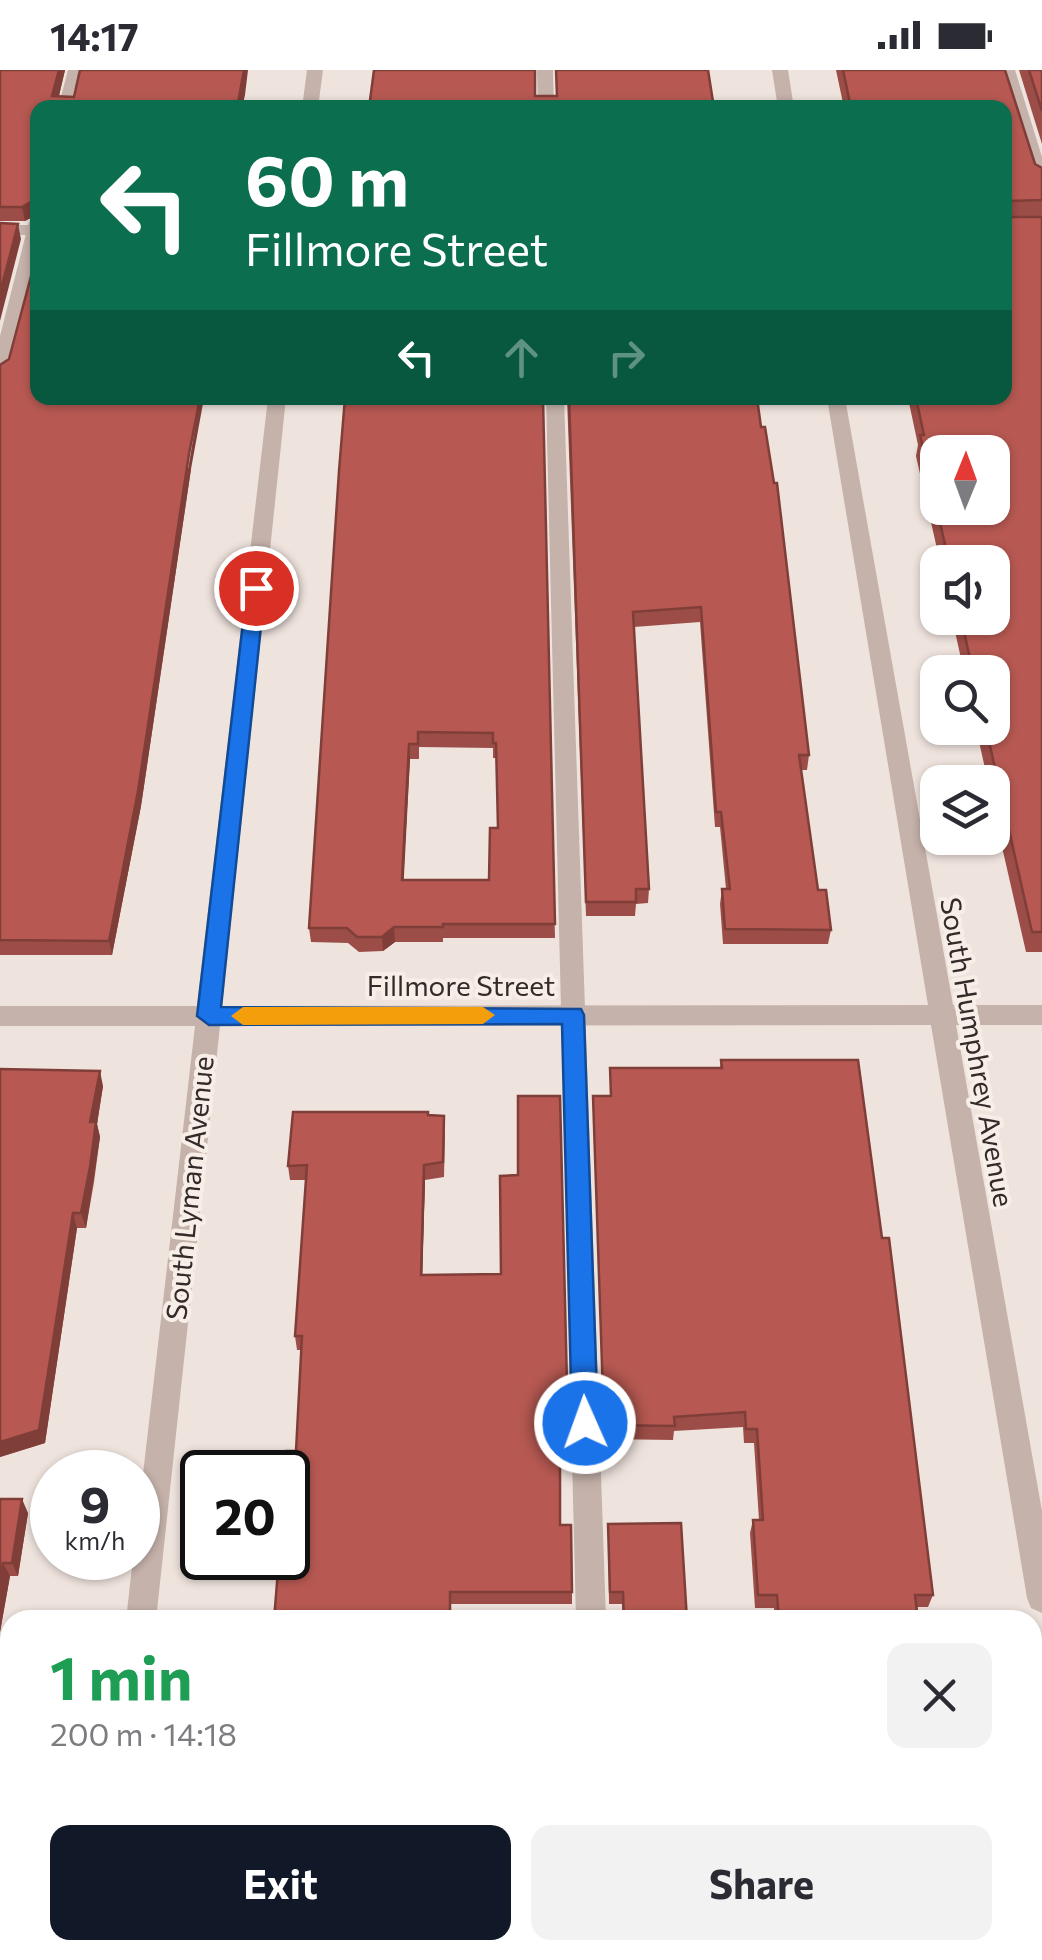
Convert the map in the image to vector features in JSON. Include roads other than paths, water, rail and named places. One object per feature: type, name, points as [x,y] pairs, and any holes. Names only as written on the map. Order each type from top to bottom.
[{"type":"street","points":[[68,100],[76,70]]},
{"type":"street","points":[[311,100],[315,70]]},
{"type":"street","points":[[545,70],[546,100]]},
{"type":"street","points":[[780,70],[785,100]]},
{"type":"street","points":[[1007,70],[1042,184]]},
{"type":"street","points":[[0,230],[30,228]]},
{"type":"street","points":[[0,373],[30,255]]},
{"type":"street","name":"South Lyman Avenue","points":[[142,1610],[276,405]]},
{"type":"street","points":[[555,405],[591,1610]]},
{"type":"street","name":"South Humphrey Avenue","points":[[837,405],[1042,1598]]},
{"type":"street","name":"Fillmore Street","points":[[0,1016],[1042,1015]]}]
